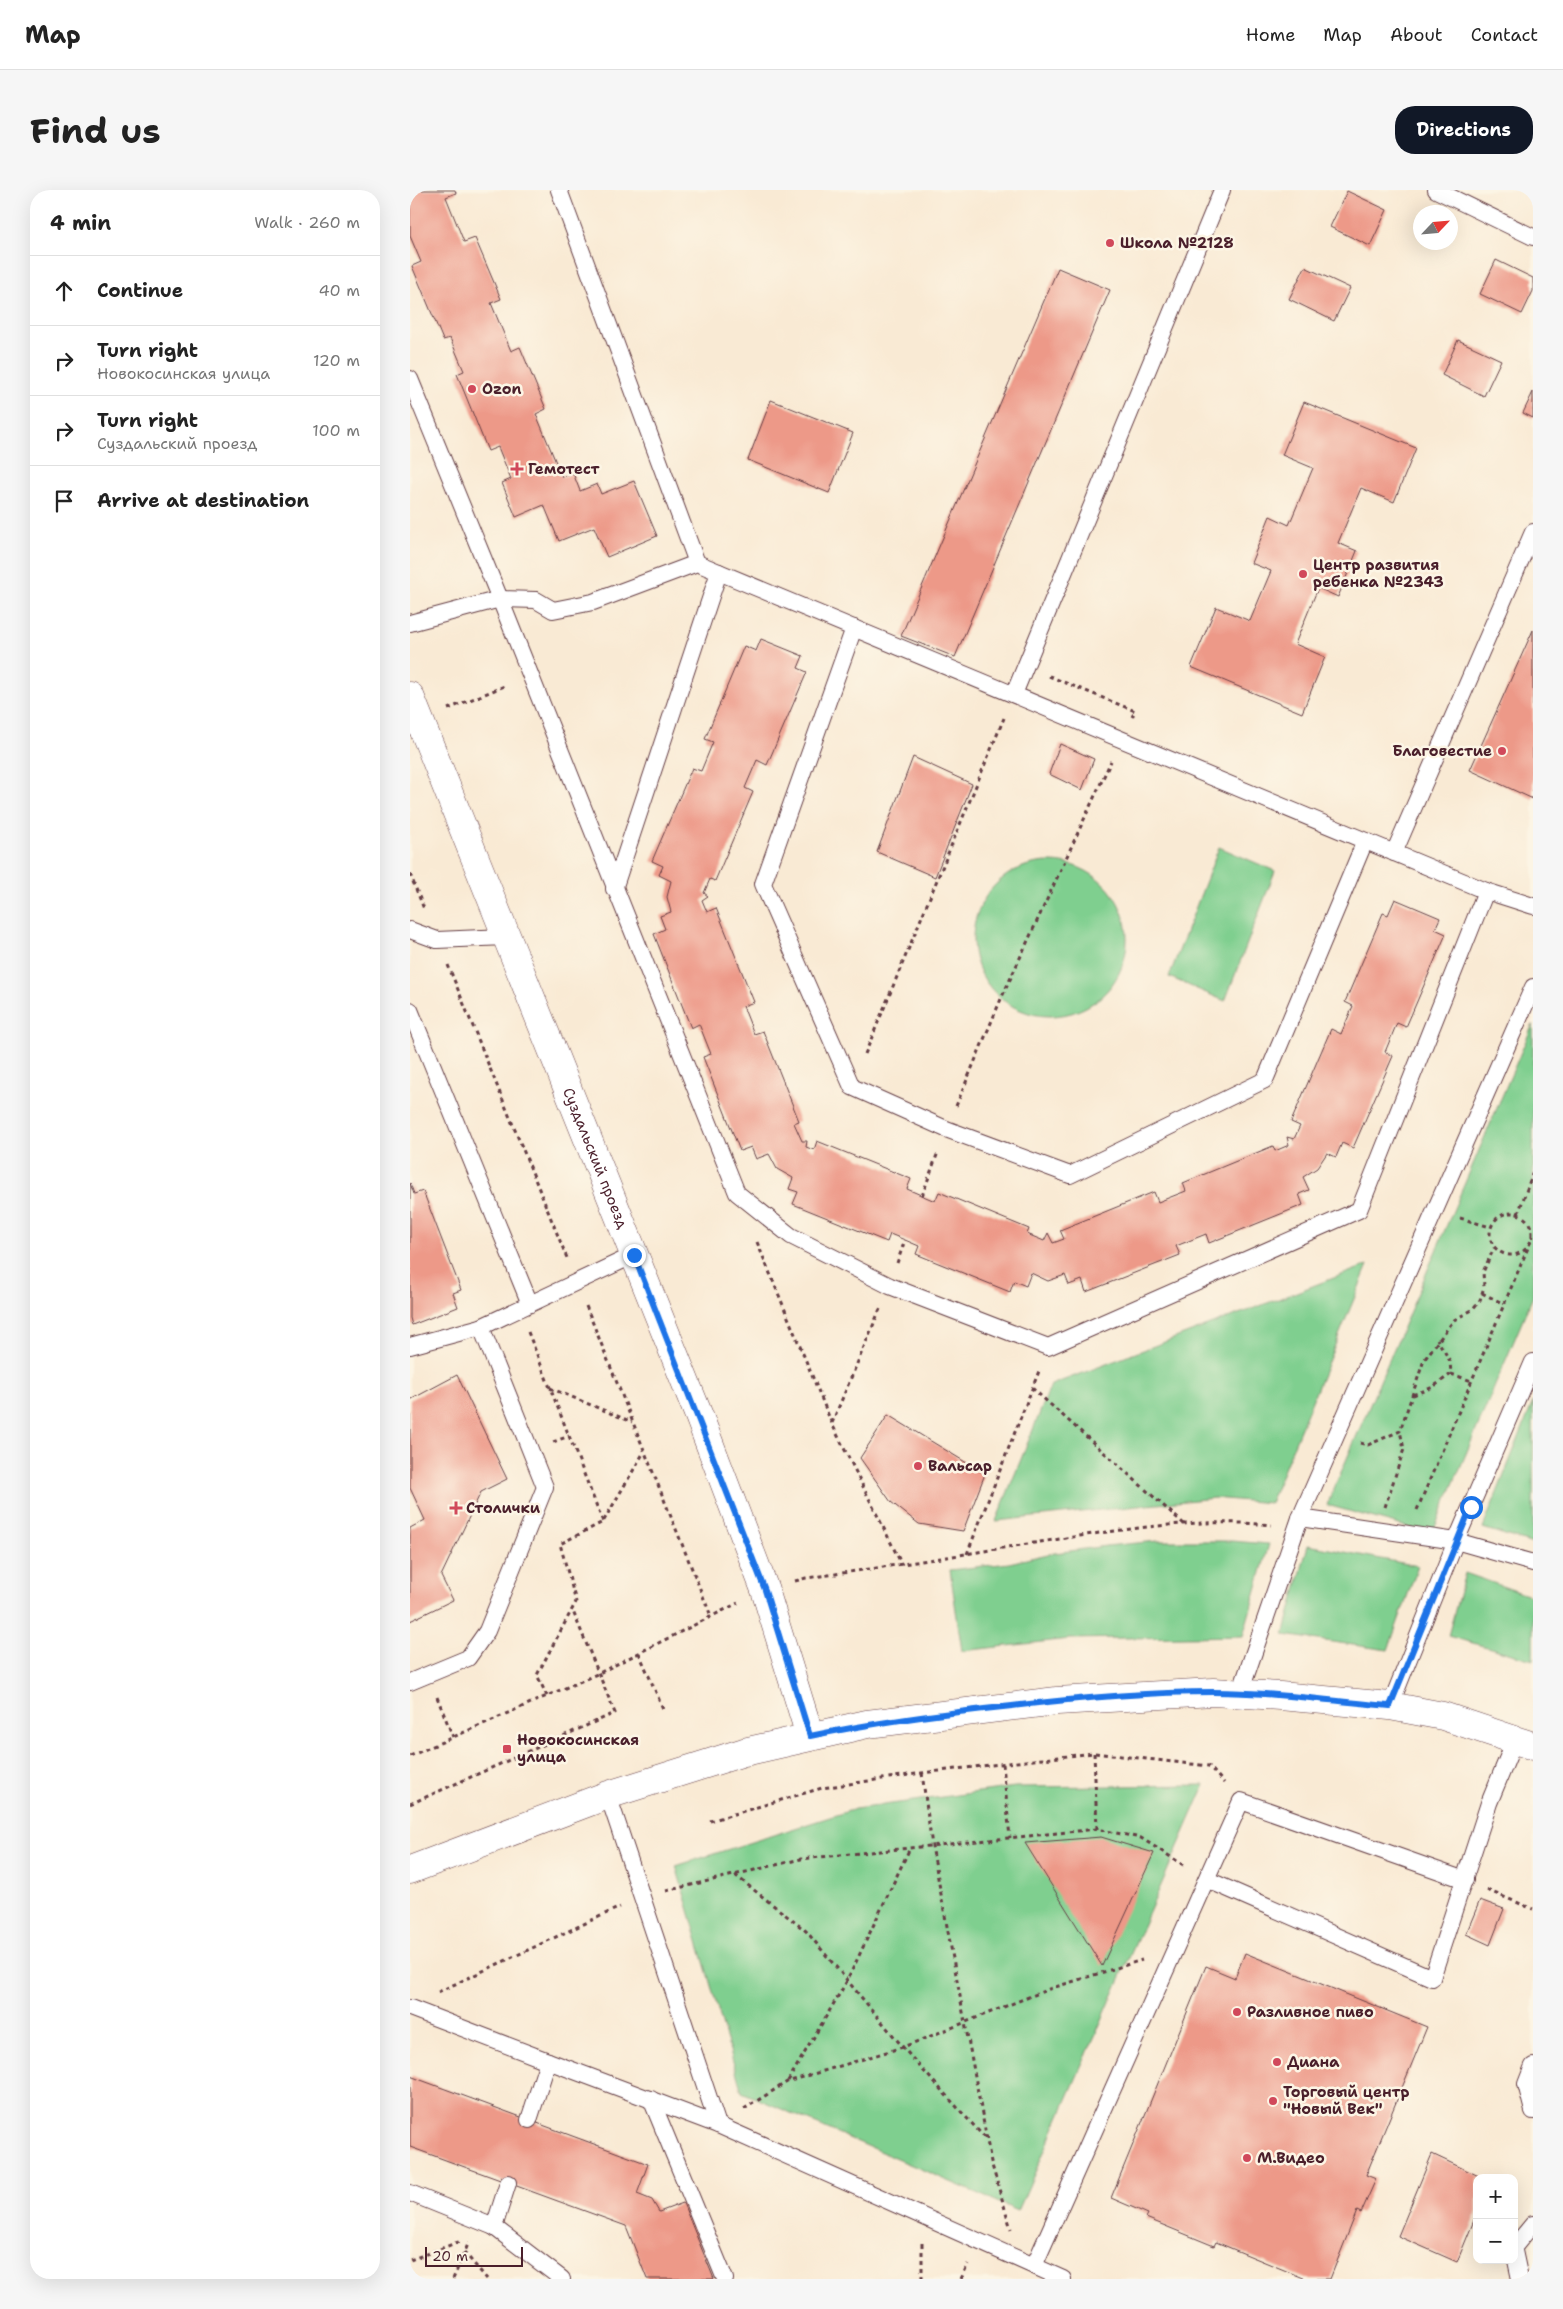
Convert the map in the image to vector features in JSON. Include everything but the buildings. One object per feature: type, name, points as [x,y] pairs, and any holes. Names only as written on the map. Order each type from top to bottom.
[{"type":"street","name":"Суздальский проезд","points":[[415,708],[505,937],[634,1255],[765,1590],[810,1736]]},
{"type":"street","points":[[410,1870],[608,1795],[744,1752],[810,1736],[886,1721],[1057,1701],[1141,1694],[1214,1692],[1390,1706],[1443,1716],[1524,1743]]},
{"type":"lane","points":[[559,190],[697,563]]},
{"type":"lane","points":[[1014,694],[1222,190]]},
{"type":"lane","points":[[1436,190],[1533,237]]},
{"type":"lane","points":[[410,379],[500,599],[614,889],[737,1193],[791,1236],[890,1286],[1048,1347],[1359,1210],[1486,891]]},
{"type":"lane","points":[[1394,853],[1533,532]]},
{"type":"lane","points":[[410,623],[500,599],[536,600],[553,610],[593,602],[697,563],[1486,891],[1533,906]]},
{"type":"lane","points":[[614,889],[719,572]]},
{"type":"lane","points":[[854,628],[764,884],[852,1087],[946,1130],[1070,1175],[1265,1080],[1365,841]]},
{"type":"lane","points":[[410,930],[437,940],[505,937]]},
{"type":"lane","points":[[1240,1694],[1300,1518],[1533,987]]},
{"type":"lane","points":[[410,1010],[524,1306]]},
{"type":"lane","points":[[410,1346],[481,1327],[634,1255]]},
{"type":"lane","points":[[410,1682],[468,1658],[487,1631],[545,1487],[481,1327]]},
{"type":"lane","points":[[1390,1706],[1456,1541],[1533,1362]]},
{"type":"lane","points":[[1300,1518],[1456,1541],[1533,1564]]},
{"type":"lane","points":[[1208,1880],[1432,1978],[1490,1803],[1524,1743]]},
{"type":"lane","points":[[608,1795],[718,2124]]},
{"type":"lane","points":[[1027,2263],[1176,1950],[1241,1801],[1465,1880]]},
{"type":"lane","points":[[410,2008],[718,2124],[1063,2279]]},
{"type":"lane","points":[[529,2120],[548,2061]]},
{"type":"lane","points":[[1533,2066],[1526,2084],[1533,2111]]},
{"type":"lane","points":[[651,2098],[725,2279]]},
{"type":"lane","points":[[494,2227],[508,2183]]},
{"type":"lane","points":[[410,2194],[494,2227],[562,2279]]},
{"type":"lane","points":[[1518,2242],[1533,2224]]},
{"type":"lane","points":[[1517,2264],[1520,2279]]},
{"type":"path","points":[[922,1196],[946,1130],[1001,999],[1134,711],[1025,666]]},
{"type":"path","points":[[415,708],[530,676]]},
{"type":"path","points":[[852,1087],[1014,694]]},
{"type":"path","points":[[410,874],[577,1282],[710,1616],[597,1674],[410,1756]]},
{"type":"path","points":[[1518,1214],[1533,1172]]},
{"type":"path","points":[[1435,1211],[1490,1227]]},
{"type":"path","points":[[1518,1214],[1525,1218],[1530,1225],[1531,1241],[1524,1250],[1515,1255],[1503,1254],[1494,1248],[1489,1238],[1490,1227],[1494,1220],[1501,1215],[1518,1214]]},
{"type":"path","points":[[1416,1514],[1533,1236]]},
{"type":"path","points":[[756,1240],[832,1424],[902,1565]]},
{"type":"path","points":[[832,1424],[890,1286],[905,1240]]},
{"type":"path","points":[[1385,1509],[1404,1449],[1400,1431],[1424,1360],[1437,1339],[1454,1320],[1472,1310],[1482,1293],[1484,1286],[1483,1272],[1494,1248]]},
{"type":"path","points":[[1482,1293],[1504,1304]]},
{"type":"path","points":[[524,1306],[550,1388],[603,1522]]},
{"type":"path","points":[[1437,1339],[1450,1361],[1451,1374]]},
{"type":"path","points":[[967,1554],[1048,1347]]},
{"type":"path","points":[[1451,1374],[1472,1381]]},
{"type":"path","points":[[1412,1395],[1433,1387],[1451,1374]]},
{"type":"path","points":[[550,1388],[632,1422]]},
{"type":"path","points":[[1032,1388],[1185,1525]]},
{"type":"path","points":[[1337,1436],[1368,1445],[1400,1431]]},
{"type":"path","points":[[547,1696],[536,1675],[576,1602],[560,1544],[603,1522],[644,1452]]},
{"type":"path","points":[[806,1578],[902,1565],[1120,1530],[1234,1521],[1273,1525]]},
{"type":"path","points":[[410,1804],[615,1713],[597,1674],[572,1609]]},
{"type":"path","points":[[639,1653],[664,1711]]},
{"type":"path","points":[[1094,1753],[1097,1829]]},
{"type":"path","points":[[710,1821],[822,1788],[922,1773],[1094,1753],[1209,1766],[1241,1801]]},
{"type":"path","points":[[1003,1764],[1010,1838]]},
{"type":"path","points":[[922,1773],[932,1846],[991,2162],[1027,2263]]},
{"type":"path","points":[[437,1993],[642,1897],[801,1859],[1097,1829],[1141,1838],[1208,1880]]},
{"type":"path","points":[[787,2082],[847,1981],[910,1848]]},
{"type":"path","points":[[735,1875],[806,1932],[903,2047],[987,2140]]},
{"type":"path","points":[[1465,1880],[1533,1909]]},
{"type":"path","points":[[718,2124],[787,2082],[903,2047],[965,2024],[1049,1989],[1176,1950]]},
{"type":"path","points":[[922,2215],[922,2279]]},
{"type":"path","points":[[410,2260],[471,2237],[452,2279]]},
{"type":"path","points":[[464,2252],[486,2279]]},
{"type":"green space","points":[[1219,847],[1275,871],[1225,1001],[1169,977]]},
{"type":"green space","points":[[1050,862],[1079,868],[1093,875],[1104,885],[1114,896],[1121,910],[1127,939],[1121,968],[1114,982],[1104,993],[1093,1003],[1079,1010],[1050,1016],[1021,1010],[1007,1003],[996,993],[986,982],[979,968],[973,939],[979,910],[986,896],[996,885],[1007,875],[1021,868]]},
{"type":"green space","points":[[1533,1024],[1533,1296],[1432,1534],[1327,1505]]},
{"type":"green space","points":[[1368,1265],[1270,1503],[1214,1498],[996,1521],[1051,1385]]},
{"type":"green space","points":[[1533,1402],[1533,1544],[1483,1528]]},
{"type":"green space","points":[[1158,1541],[1231,1541],[1269,1544],[1243,1636],[1069,1639],[962,1651],[950,1570],[1009,1563],[1048,1554]]},
{"type":"green space","points":[[1308,1545],[1418,1566],[1388,1650],[1284,1635]]},
{"type":"green space","points":[[1465,1573],[1533,1597],[1533,1660],[1448,1636]]},
{"type":"green space","points":[[1205,1785],[1018,2211],[742,2092],[676,1866],[855,1809],[1015,1787]]},
{"type":"place","name":"Школа №2128","points":[[1110,243]]},
{"type":"place","name":"Ozon","points":[[472,389]]},
{"type":"place","name":"Гемотест","points":[[517,469]]},
{"type":"place","name":"Центр развития ребенка №2343","points":[[1303,574]]},
{"type":"place","name":"Благовестие","points":[[1502,751]]},
{"type":"place","name":"Вальсар","points":[[918,1466]]},
{"type":"place","name":"Столички","points":[[456,1508]]},
{"type":"place","name":"Новокосинская улица","points":[[507,1749]]},
{"type":"place","name":"Разливное пиво","points":[[1237,2012]]},
{"type":"place","name":"Диана","points":[[1277,2062]]},
{"type":"place","name":"Торговый центр \"Новый Век\"","points":[[1273,2101]]},
{"type":"place","name":"М.Видео","points":[[1247,2158]]},
{"type":"route","points":[[634,1255],[699,1416],[765,1590],[810,1736],[867,1724],[916,1717],[1057,1701],[1141,1694],[1214,1692],[1390,1706],[1471,1507]]}]
